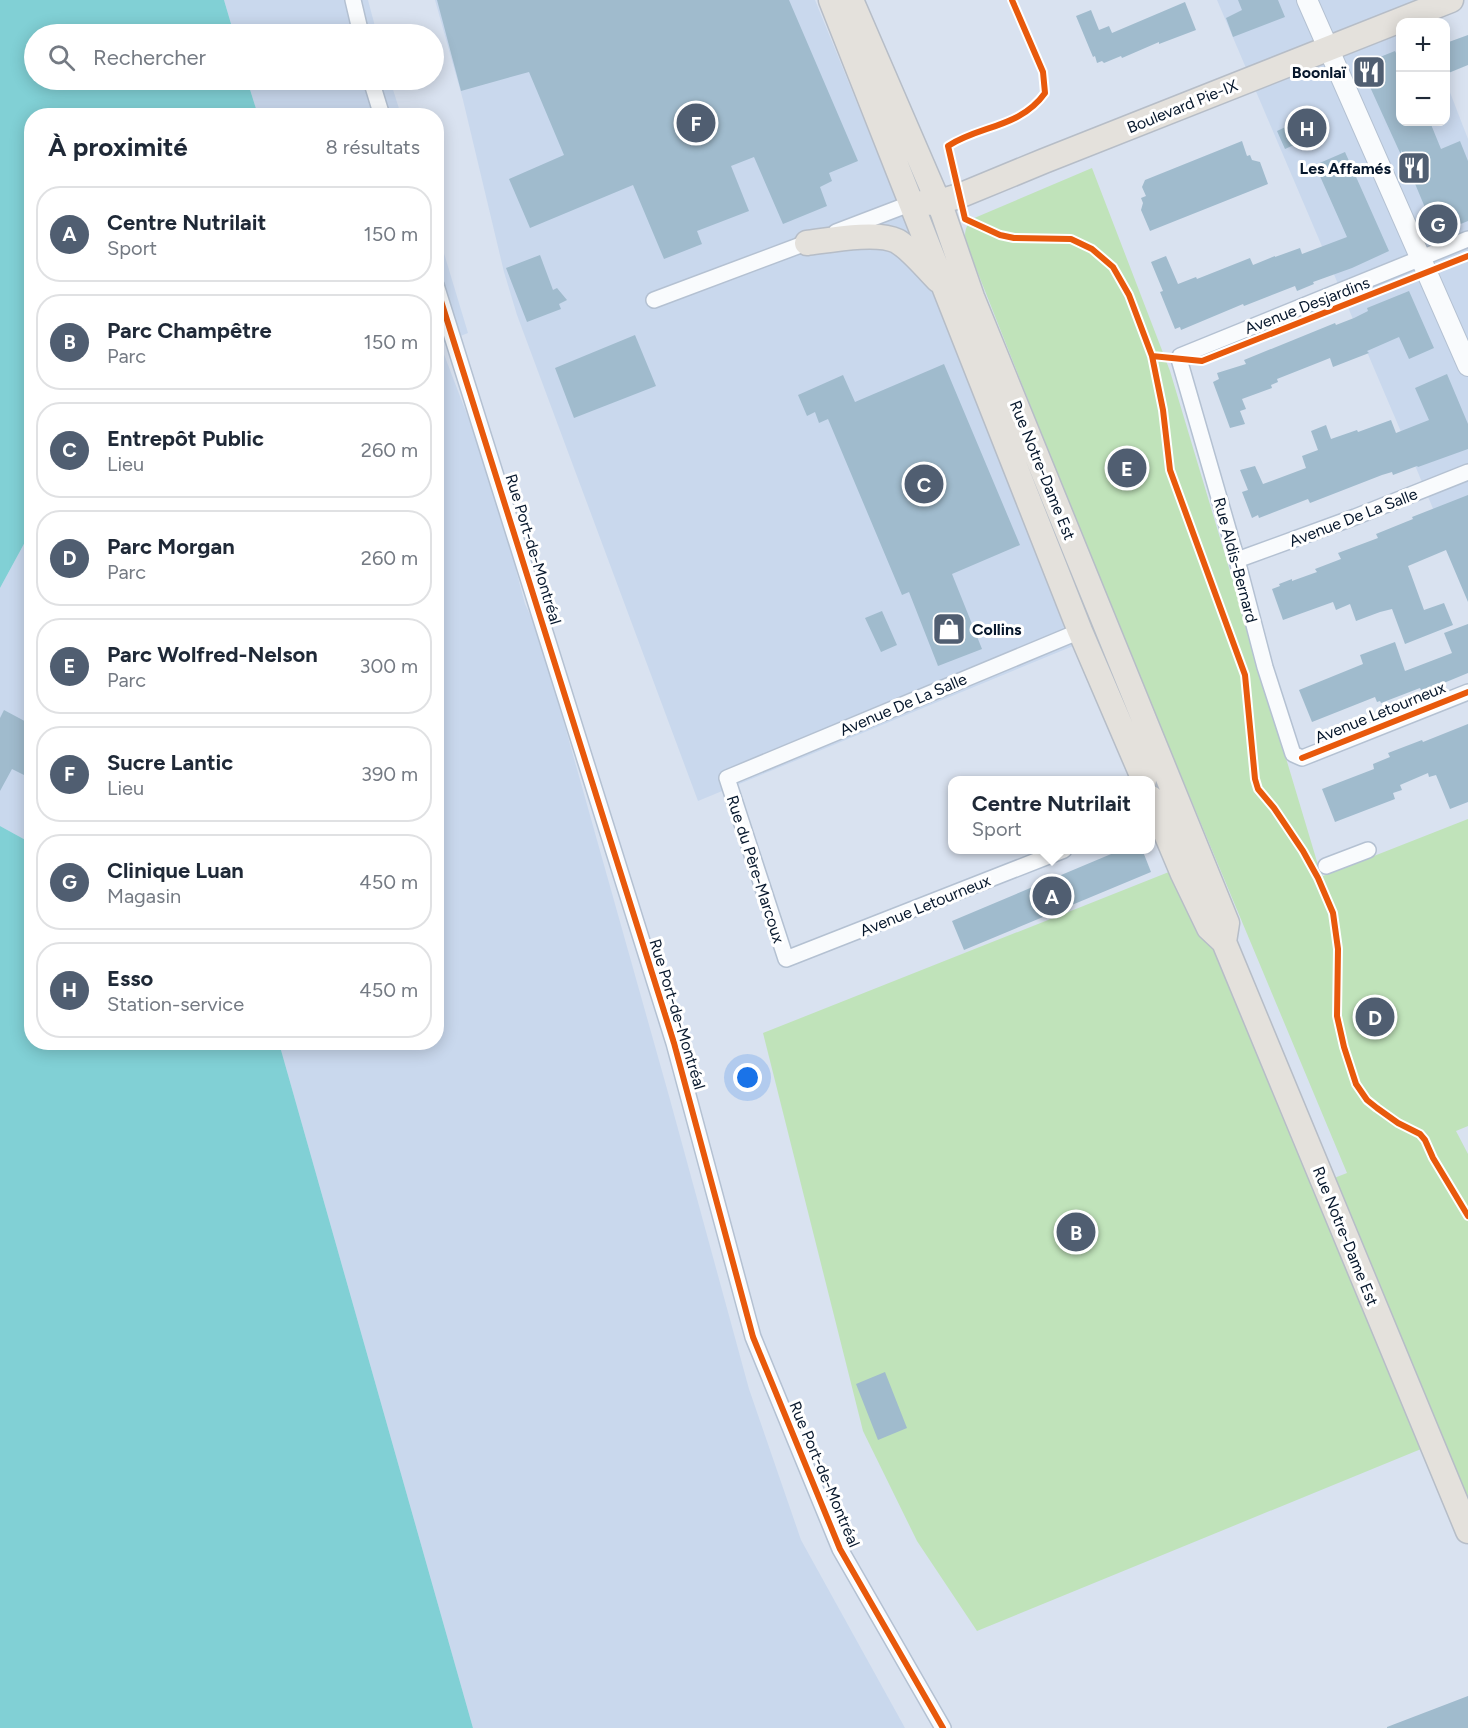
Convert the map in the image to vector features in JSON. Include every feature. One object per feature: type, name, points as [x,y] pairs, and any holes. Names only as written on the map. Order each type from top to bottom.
[{"type":"main road","name":"Rue Notre-Dame Est","points":[[831,0],[1080,631],[1142,776]]},
{"type":"main road","name":"Rue Notre-Dame Est","points":[[851,0],[941,208],[1148,776]]},
{"type":"main road","name":"Boulevard Pie-IX","points":[[941,208],[963,208],[1241,100],[1451,0]]},
{"type":"main road","points":[[1442,18],[1468,8]]},
{"type":"main road","name":"Boulevard Pie-IX","points":[[1332,55],[1396,36]]},
{"type":"main road","points":[[912,203],[941,208]]},
{"type":"main road","points":[[807,243],[879,236],[892,239],[902,244],[944,285]]},
{"type":"main road","name":"Rue Notre-Dame Est","points":[[1159,807],[1227,923],[1224,942],[1468,1531]]},
{"type":"street","points":[[353,0],[359,24]]},
{"type":"street","points":[[1307,0],[1468,366]]},
{"type":"street","points":[[374,90],[380,108]]},
{"type":"street","points":[[654,300],[912,203]]},
{"type":"street","name":"Avenue Desjardins","points":[[1180,357],[1468,239]]},
{"type":"street","name":"Rue Port-de-Montréal","points":[[444,310],[674,1043],[753,1337],[840,1550],[943,1728]]},
{"type":"street","name":"Rue Aldis-Bernard","points":[[1180,357],[1265,668],[1293,754],[1302,758]]},
{"type":"street","name":"Avenue De La Salle","points":[[1237,560],[1468,472]]},
{"type":"street","name":"Avenue De La Salle","points":[[727,778],[1080,631]]},
{"type":"street","name":"Avenue Letourneux","points":[[1302,758],[1468,692]]},
{"type":"street","name":"Rue du Père-Marcoux","points":[[727,778],[786,959]]},
{"type":"street","points":[[1326,866],[1368,850]]},
{"type":"street","name":"Avenue Letourneux","points":[[786,959],[1051,854]]},
{"type":"shaded area","points":[[224,0],[368,0],[374,24],[231,24]]},
{"type":"shaded area","points":[[435,0],[815,0],[1078,644],[698,801],[517,315],[504,272],[463,100],[444,32],[444,24],[442,24]]},
{"type":"shaded area","points":[[1217,0],[1413,0],[1418,12],[1407,18],[1396,18],[1396,126],[1450,126],[1450,92],[1468,139],[1468,593]]},
{"type":"shaded area","points":[[250,90],[393,90],[399,108],[256,108]]},
{"type":"shaded area","points":[[444,253],[468,333],[444,342]]},
{"type":"shaded area","points":[[444,354],[525,566],[516,570],[525,604],[539,634],[749,1389],[801,1540],[905,1728],[473,1728],[281,1050],[444,1050]]},
{"type":"shaded area","points":[[24,544],[24,839],[0,826],[0,588]]},
{"type":"green space","points":[[1092,168],[1170,371],[1323,876],[1468,819],[1468,1126],[1456,1131],[1468,1154],[1468,1530],[1324,1182],[1347,1173],[1103,589],[966,243],[966,230],[972,219]]},
{"type":"green space","points":[[1189,864],[1426,1447],[977,1631],[917,1541],[863,1431],[763,1033]]},
{"type":"water","points":[[0,0],[224,0],[231,24],[24,24],[24,90],[250,90],[256,108],[24,108],[24,544],[0,588]]},
{"type":"water","points":[[0,826],[24,839],[24,1050],[281,1050],[473,1728],[0,1728]]},
{"type":"building","points":[[437,0],[789,0],[858,161],[829,173],[832,181],[820,187],[827,206],[783,224],[754,157],[731,166],[749,211],[697,231],[702,244],[664,259],[633,185],[530,228],[509,179],[564,155],[529,72],[461,91]]},
{"type":"building","points":[[1238,0],[1278,0],[1285,17],[1233,37],[1226,18],[1242,10]]},
{"type":"building","points":[[1185,2],[1196,30],[1104,63],[1102,61],[1097,63],[1095,56],[1093,57],[1076,16],[1091,10],[1099,30],[1109,26],[1112,33]]},
{"type":"building","points":[[1468,35],[1468,65],[1450,72],[1450,72],[1450,42]]},
{"type":"building","points":[[1395,51],[1396,126],[1432,126],[1441,149],[1460,141],[1468,161],[1468,221],[1436,234],[1401,150],[1401,155],[1360,65]]},
{"type":"building","points":[[1317,112],[1325,131],[1285,149],[1277,131]]},
{"type":"building","points":[[1242,141],[1247,156],[1250,155],[1252,160],[1260,162],[1268,184],[1150,231],[1141,210],[1143,203],[1141,198],[1146,196],[1142,187],[1145,180]]},
{"type":"building","points":[[1345,152],[1389,251],[1313,282],[1314,284],[1297,291],[1295,286],[1244,306],[1243,304],[1181,330],[1180,327],[1175,329],[1151,262],[1166,256],[1178,284],[1250,258],[1253,265],[1300,248],[1302,254],[1347,237],[1315,165]]},
{"type":"building","points":[[540,255],[553,290],[557,288],[567,300],[559,304],[561,309],[527,322],[506,268]]},
{"type":"building","points":[[1409,291],[1434,348],[1409,359],[1399,337],[1367,351],[1369,353],[1333,367],[1330,358],[1277,379],[1278,382],[1271,385],[1272,388],[1242,399],[1246,409],[1240,411],[1245,424],[1230,428],[1213,382],[1219,379],[1217,373],[1246,364],[1244,360],[1335,323],[1336,325],[1354,318],[1368,311],[1367,308]]},
{"type":"building","points":[[635,335],[656,386],[574,418],[555,368]]},
{"type":"building","points":[[944,364],[1020,545],[952,574],[982,649],[938,666],[909,592],[902,595],[828,419],[819,423],[815,412],[807,416],[798,395],[843,375],[855,402]]},
{"type":"building","points":[[1447,374],[1468,424],[1468,449],[1393,475],[1392,472],[1382,475],[1310,503],[1308,499],[1259,518],[1258,515],[1252,518],[1242,492],[1248,490],[1240,470],[1255,466],[1263,484],[1306,468],[1302,456],[1318,450],[1311,431],[1326,425],[1331,439],[1391,420],[1396,433],[1429,420],[1415,388]]},
{"type":"building","points":[[1468,495],[1468,602],[1446,550],[1408,566],[1424,610],[1444,603],[1453,625],[1405,644],[1392,609],[1356,621],[1350,604],[1336,610],[1333,602],[1283,620],[1272,589],[1280,586],[1279,584],[1317,572],[1315,569],[1341,559],[1338,553],[1378,538],[1376,534],[1413,519],[1412,517]]},
{"type":"building","points":[[882,611],[897,645],[881,652],[865,618]]},
{"type":"building","points":[[1468,624],[1468,673],[1422,692],[1420,688],[1381,703],[1377,702],[1375,697],[1312,722],[1299,690],[1363,664],[1360,655],[1395,642],[1405,671],[1452,653],[1444,633]]},
{"type":"building","points":[[4,710],[24,721],[24,775],[12,769],[0,791],[0,718]]},
{"type":"building","points":[[1468,724],[1468,802],[1450,809],[1436,775],[1429,777],[1428,773],[1400,785],[1402,790],[1393,793],[1395,799],[1335,822],[1322,789],[1374,769],[1373,764],[1390,757],[1388,753]]},
{"type":"building","points":[[1111,854],[1144,854],[1151,872],[964,950],[952,921]]},
{"type":"building","points":[[885,1372],[907,1428],[878,1440],[856,1384]]},
{"type":"building","points":[[1468,1696],[1468,1728],[1387,1728],[1387,1727]]},
{"type":"cycle path","points":[[1012,0],[1043,72],[1045,93],[1035,104],[1012,120],[960,139],[948,146],[965,219],[1000,235],[1014,238],[1071,239],[1092,249],[1113,267],[1129,295],[1152,356],[1163,410],[1170,470],[1245,675],[1255,779],[1258,789],[1303,851],[1333,913],[1338,949],[1337,1016],[1356,1084],[1367,1100],[1377,1108],[1398,1123],[1420,1134],[1468,1216]]},
{"type":"cycle path","points":[[1152,356],[1202,361],[1468,256]]},
{"type":"cycle path","points":[[444,310],[674,1043],[753,1337],[840,1549],[943,1728]]},
{"type":"cycle path","points":[[1302,758],[1468,692]]},
{"type":"place","name":"Boonlaï","points":[[1369,72]]},
{"type":"place","name":"Sucre Lantic","points":[[696,123]]},
{"type":"place","name":"Esso","points":[[1307,128]]},
{"type":"place","name":"Les Affamés","points":[[1414,168]]},
{"type":"place","name":"Clinique Luan","points":[[1438,224]]},
{"type":"place","name":"Parc Wolfred-Nelson","points":[[1127,468]]},
{"type":"place","name":"Entrepôt Public","points":[[924,484]]},
{"type":"place","name":"Collins","points":[[949,629]]},
{"type":"place","name":"Centre Nutrilait","points":[[1052,896]]},
{"type":"place","name":"Parc Morgan","points":[[1375,1017]]},
{"type":"place","name":"Parc Champêtre","points":[[1076,1232]]}]
